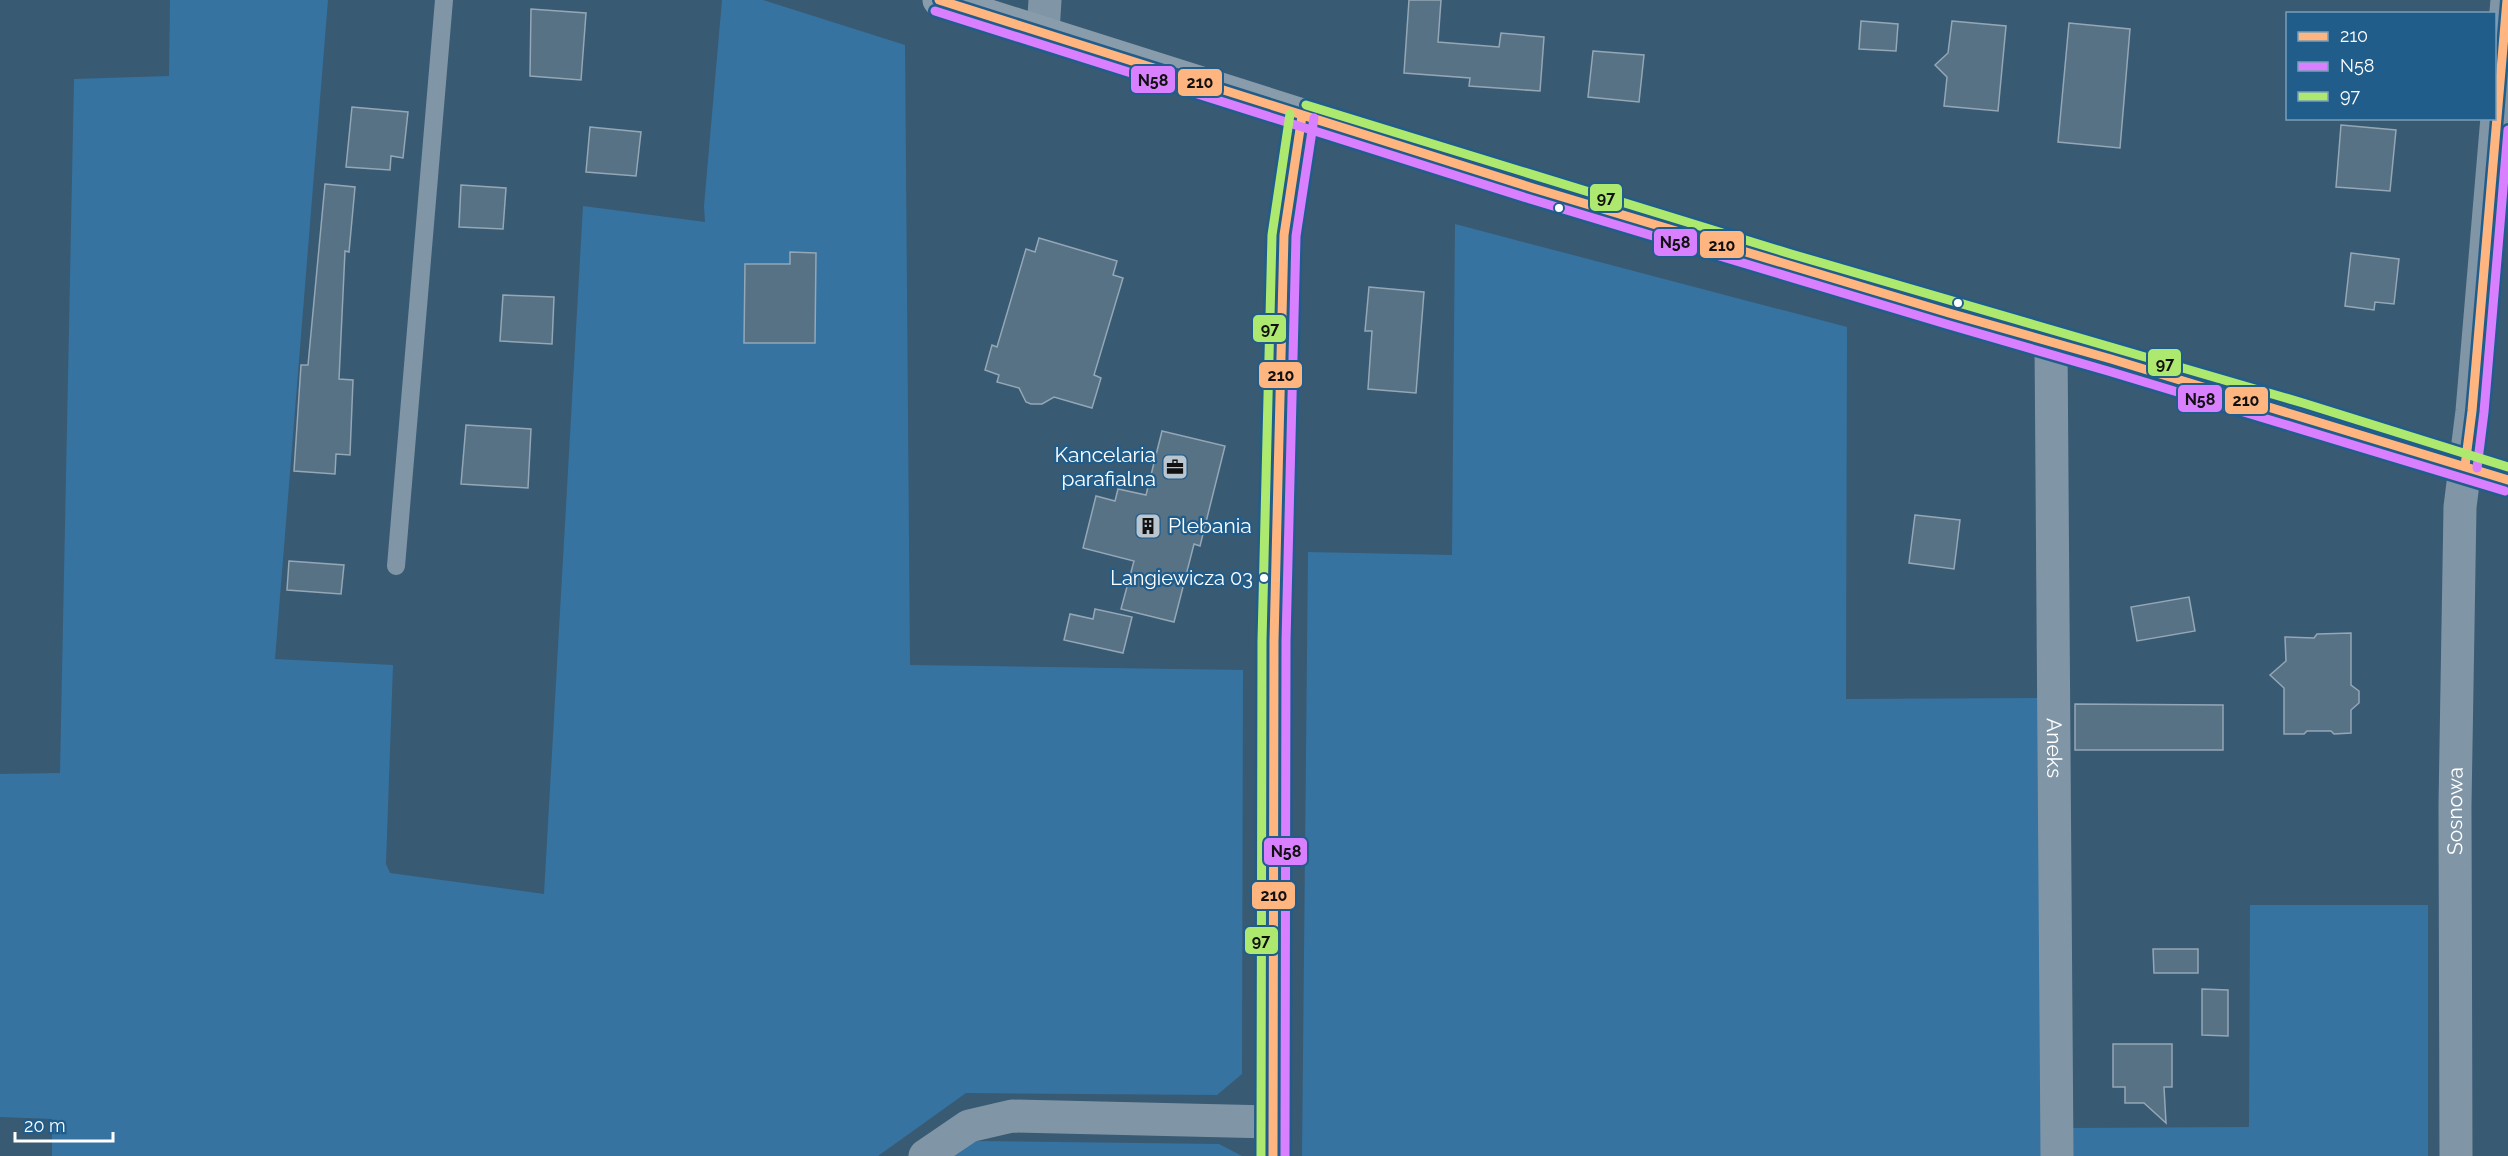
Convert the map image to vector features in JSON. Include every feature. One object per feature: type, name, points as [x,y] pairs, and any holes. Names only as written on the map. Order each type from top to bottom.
[{"type":"street","points":[[939,0],[1044,16],[1302,116],[1567,198],[2508,480]]},
{"type":"street","name":"Sosnowa","points":[[2456,1156],[2455,805],[2460,507],[2472,411],[2507,0]]},
{"type":"street","points":[[1273,1156],[1274,641],[1284,235],[1302,116]]},
{"type":"street","name":"Aneks","points":[[2051,342],[2057,1156]]},
{"type":"street","points":[[925,1156],[969,1126],[1012,1116],[1274,1122]]},
{"type":"lane","points":[[396,566],[444,0]]},
{"type":"shaded area","points":[[170,0],[328,0],[275,659],[393,665],[386,864],[390,873],[544,894],[583,206],[705,222],[704,206],[722,0],[763,0],[905,45],[910,665],[1243,670],[1242,1074],[1217,1095],[966,1093],[878,1156],[52,1156],[52,1119],[0,1117],[0,774],[60,773],[74,79],[169,76]]},
{"type":"shaded area","points":[[1455,224],[1847,327],[1846,699],[2040,698],[2042,1156],[1302,1156],[1308,552],[1452,555]]},
{"type":"shaded area","points":[[2250,905],[2428,905],[2428,1156],[2068,1156],[2067,1128],[2249,1127]]},
{"type":"shaded area","points":[[974,1141],[1219,1144],[1242,1156],[954,1156]]},
{"type":"building","points":[[1409,0],[1441,0],[1438,42],[1499,47],[1501,33],[1544,37],[1540,91],[1469,86],[1470,78],[1404,73]]},
{"type":"building","points":[[531,9],[586,13],[581,80],[530,76]]},
{"type":"building","points":[[1861,21],[1898,24],[1896,51],[1859,49]]},
{"type":"building","points":[[1952,21],[2006,26],[1998,111],[1944,106],[1947,77],[1935,65],[1948,53]]},
{"type":"building","points":[[2069,23],[2130,29],[2120,148],[2058,142]]},
{"type":"building","points":[[1593,51],[1644,55],[1639,102],[1588,97]]},
{"type":"building","points":[[352,107],[408,112],[403,158],[391,156],[390,170],[346,167]]},
{"type":"building","points":[[2341,125],[2396,130],[2390,191],[2336,187]]},
{"type":"building","points":[[590,127],[641,132],[636,176],[586,172]]},
{"type":"building","points":[[325,184],[355,187],[349,252],[345,251],[339,379],[353,380],[350,455],[336,454],[335,474],[294,471],[301,365],[308,365]]},
{"type":"building","points":[[461,185],[506,188],[503,229],[459,227]]},
{"type":"building","points":[[1039,238],[1117,261],[1113,275],[1123,278],[1094,375],[1101,378],[1092,408],[1054,397],[1042,404],[1031,404],[1026,402],[1019,388],[997,382],[999,375],[985,370],[992,345],[997,347],[1026,249],[1035,252]]},
{"type":"building","points":[[790,252],[816,253],[815,343],[744,343],[745,264],[790,264]]},
{"type":"building","points":[[2351,253],[2399,259],[2394,304],[2375,302],[2374,310],[2345,306]]},
{"type":"building","points":[[1369,287],[1424,292],[1416,393],[1368,389],[1372,331],[1365,331]]},
{"type":"building","points":[[503,295],[554,297],[552,344],[500,341]]},
{"type":"building","points":[[466,425],[531,429],[528,488],[461,484]]},
{"type":"building","name":"Plebania","points":[[1162,431],[1225,446],[1200,546],[1194,544],[1174,622],[1121,609],[1134,561],[1083,548],[1096,496],[1115,501],[1118,489],[1146,495]]},
{"type":"building","points":[[1915,515],[1960,520],[1954,569],[1909,563]]},
{"type":"building","points":[[289,561],[344,565],[341,594],[287,590]]},
{"type":"building","points":[[2189,597],[2195,631],[2137,641],[2131,607]]},
{"type":"building","points":[[1095,609],[1132,617],[1123,653],[1064,640],[1070,614],[1093,619]]},
{"type":"building","points":[[2351,633],[2351,685],[2359,691],[2359,703],[2351,710],[2351,733],[2307,731],[2304,734],[2284,734],[2284,688],[2270,675],[2286,661],[2285,637],[2314,638],[2317,634]]},
{"type":"building","points":[[2075,704],[2223,705],[2223,750],[2075,750]]},
{"type":"building","points":[[2153,949],[2198,949],[2198,973],[2154,973]]},
{"type":"building","points":[[2202,989],[2228,990],[2228,1036],[2202,1035]]},
{"type":"building","points":[[2113,1044],[2172,1044],[2172,1087],[2164,1087],[2166,1123],[2144,1103],[2125,1103],[2125,1087],[2113,1087]]},
{"type":"transit line","name":"210","points":[[939,0],[1533,188],[1949,313],[2111,359],[2508,480]]},
{"type":"transit line","name":"210","points":[[2465,466],[2472,411],[2507,0]]},
{"type":"transit line","name":"N58","points":[[935,11],[1530,199],[2505,491]]},
{"type":"transit line","name":"97","points":[[1306,105],[1791,254],[2303,403],[2508,467]]},
{"type":"transit line","name":"97","points":[[1261,1156],[1262,641],[1272,235],[1290,114]]},
{"type":"transit line","name":"210","points":[[1273,1156],[1274,641],[1284,235],[1302,116]]},
{"type":"transit line","name":"N58","points":[[1285,1156],[1286,641],[1296,236],[1314,118]]},
{"type":"transit line","name":"N58","points":[[2477,468],[2484,412],[2508,130]]},
{"type":"place","name":"Kancelaria parafialna","points":[[1175,467]]},
{"type":"place","name":"Plebania","points":[[1148,526]]},
{"type":"place","name":"Langiewicza 03","points":[[1264,578]]}]
